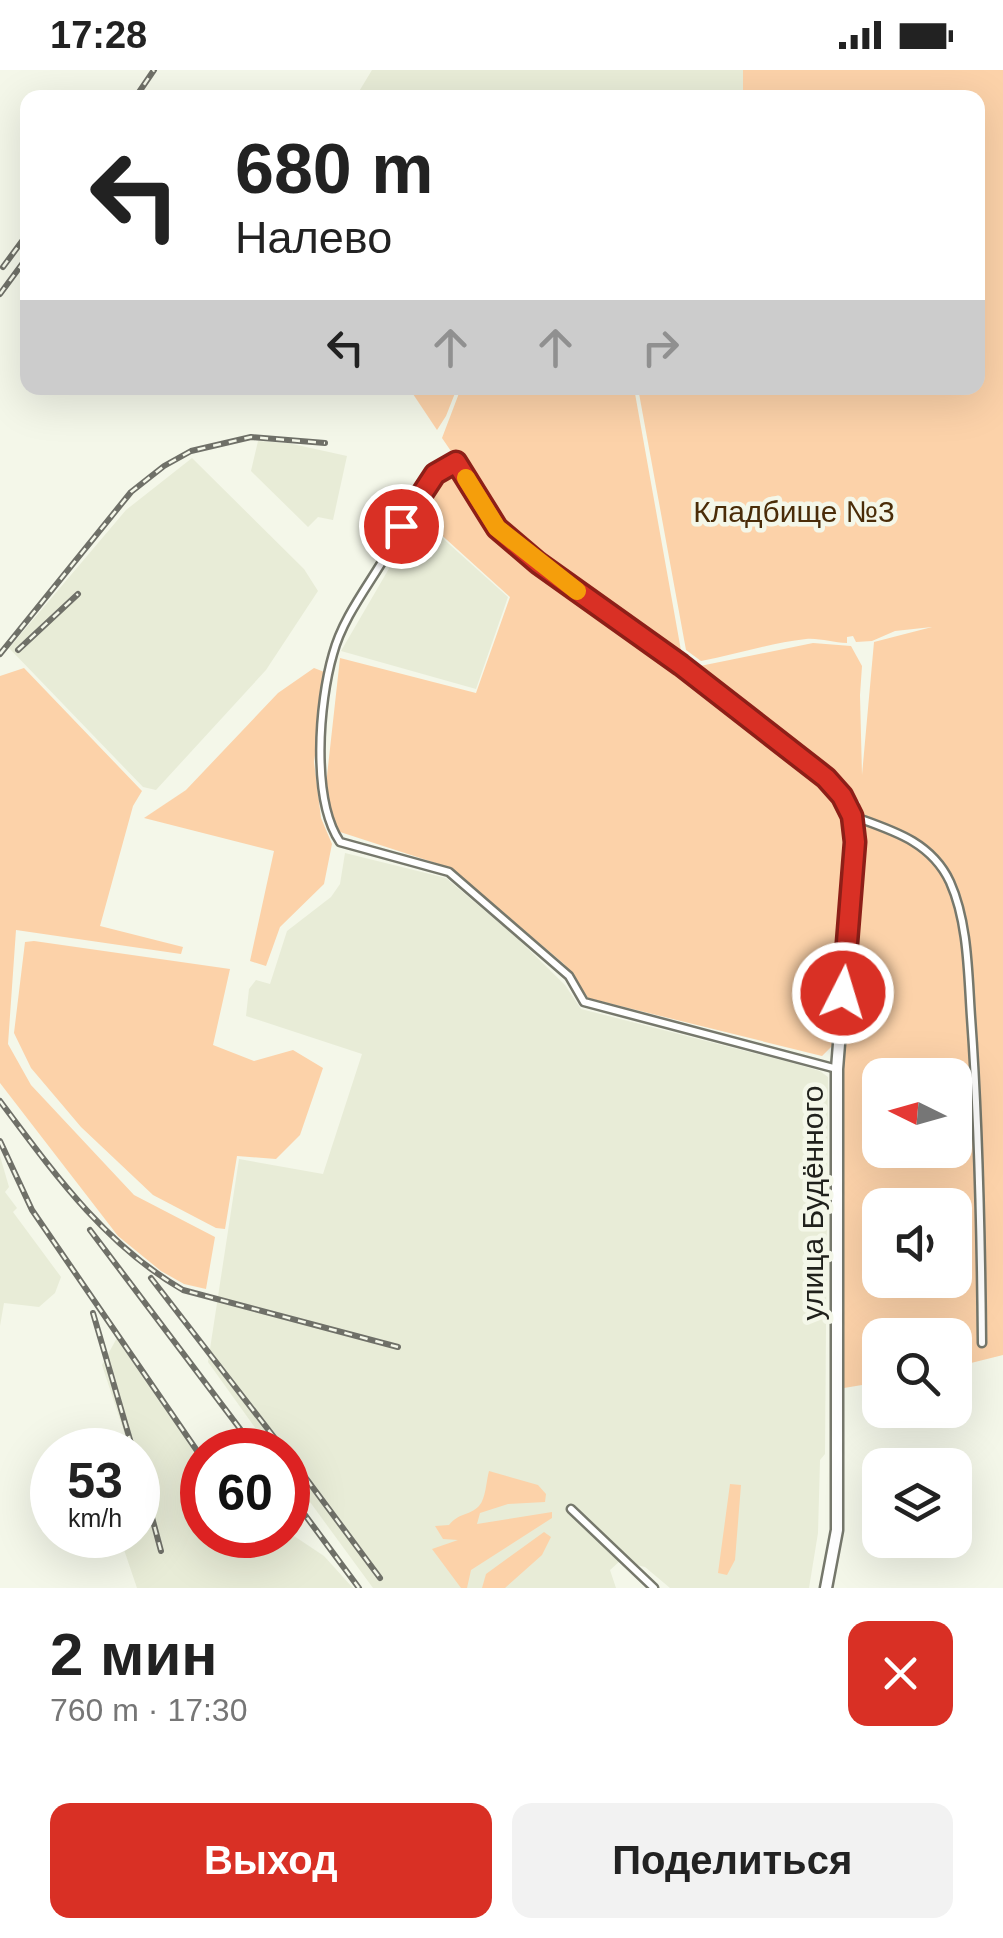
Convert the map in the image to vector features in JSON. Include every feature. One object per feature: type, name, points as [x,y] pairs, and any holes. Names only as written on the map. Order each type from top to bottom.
[{"type":"main road","points":[[456,462],[497,528],[538,563],[681,665],[826,778],[842,796],[852,816]]},
{"type":"main road","name":"улица Будённого","points":[[826,1588],[834,1558],[838,1485],[837,1069],[855,842],[852,816]]},
{"type":"street","points":[[456,462],[435,474],[414,502],[332,654],[320,772],[323,802],[332,830],[340,842],[450,872],[569,976],[584,1002],[837,1069]]},
{"type":"street","points":[[852,816],[916,842],[934,858],[950,882],[966,953],[981,1147],[982,1344]]},
{"type":"street","points":[[571,1509],[654,1588]]},
{"type":"shaded area","points":[[372,70],[743,70],[744,90],[360,90]]},
{"type":"shaded area","points":[[258,441],[288,443],[347,456],[333,520],[318,517],[308,527],[251,471]]},
{"type":"shaded area","points":[[192,458],[304,569],[318,591],[266,670],[156,790],[143,787],[9,648],[126,510]]},
{"type":"shaded area","points":[[419,517],[508,597],[476,689],[341,651]]},
{"type":"shaded area","points":[[345,853],[446,878],[517,938],[565,985],[581,1009],[789,1062],[828,1077],[825,1454],[820,1460],[818,1533],[809,1588],[670,1588],[645,1567],[620,1561],[610,1570],[616,1588],[373,1588],[310,1502],[310,1428],[255,1428],[208,1362],[239,1159],[323,1174],[362,1054],[246,1016],[249,989],[256,980],[270,984],[287,931],[331,897],[340,884]]},
{"type":"shaded area","points":[[0,1156],[9,1187],[5,1192],[17,1208],[13,1212],[61,1277],[55,1293],[39,1307],[4,1303],[0,1326]]},
{"type":"shaded area","points":[[118,1336],[181,1428],[180,1558],[310,1558],[310,1547],[353,1588],[137,1588],[127,1558],[160,1558],[160,1428],[123,1428],[102,1365]]},
{"type":"green space","name":"Кладбище №3","points":[[743,70],[1003,70],[1003,1355],[972,1363],[972,1318],[862,1318],[862,1385],[844,1388],[838,1072],[860,802],[790,741],[684,663],[685,656],[700,666],[813,643],[851,646],[862,666],[862,775],[874,642],[932,627],[895,631],[872,641],[856,642],[853,636],[847,637],[847,643],[793,641],[701,661],[686,650],[639,395],[985,395],[985,90],[743,90]]},
{"type":"green space","points":[[414,395],[454,395],[437,430]]},
{"type":"green space","points":[[458,395],[635,395],[682,656],[673,655],[502,526],[442,438]]},
{"type":"green space","points":[[450,475],[493,531],[536,568],[686,675],[828,786],[850,824],[833,1045],[822,1056],[588,998],[564,964],[451,868],[337,831],[325,794],[340,658],[476,693],[510,597],[415,511]]},
{"type":"green space","points":[[24,668],[142,791],[133,806],[100,926],[183,947],[181,954],[16,930],[8,1044],[31,1085],[134,1195],[215,1237],[206,1289],[184,1284],[161,1271],[118,1236],[0,1083],[0,676]]},
{"type":"green space","points":[[314,668],[327,673],[314,762],[321,818],[332,844],[324,884],[280,927],[266,966],[250,961],[274,851],[144,818],[186,790],[278,693]]},
{"type":"green space","points":[[25,942],[230,969],[213,1045],[254,1061],[293,1050],[323,1068],[300,1135],[276,1159],[237,1156],[225,1229],[153,1195],[81,1127],[31,1068],[14,1033]]},
{"type":"green space","points":[[489,1471],[538,1485],[546,1494],[545,1502],[508,1504],[480,1513],[477,1524],[552,1512],[552,1518],[471,1570],[467,1588],[461,1588],[432,1549],[458,1540],[443,1539],[435,1526],[449,1525],[479,1506]]},
{"type":"green space","points":[[730,1484],[741,1485],[735,1560],[727,1575],[718,1573]]},
{"type":"green space","points":[[544,1532],[551,1537],[542,1555],[505,1588],[482,1588],[486,1574]]},
{"type":"railway","points":[[140,90],[154,70]]},
{"type":"railway","points":[[3,267],[20,244]]},
{"type":"railway","points":[[0,294],[20,267]]},
{"type":"railway","points":[[0,654],[131,492],[164,466],[191,451],[251,437],[325,443]]},
{"type":"railway","points":[[18,650],[78,594]]},
{"type":"railway","points":[[0,1101],[105,1229],[155,1272],[183,1290],[398,1347]]},
{"type":"railway","points":[[0,1141],[32,1210],[181,1428]]},
{"type":"railway","points":[[90,1230],[239,1428]]},
{"type":"railway","points":[[151,1278],[267,1428]]},
{"type":"railway","points":[[93,1313],[127,1428]]},
{"type":"railway","points":[[310,1484],[380,1578]]},
{"type":"railway","points":[[310,1522],[359,1588]]},
{"type":"slow traffic","points":[[466,478],[497,528],[577,591]]},
{"type":"route","points":[[401,526],[435,474],[456,462],[497,528],[538,563],[681,665],[826,778],[842,796],[852,816],[855,842],[843,993]]}]
